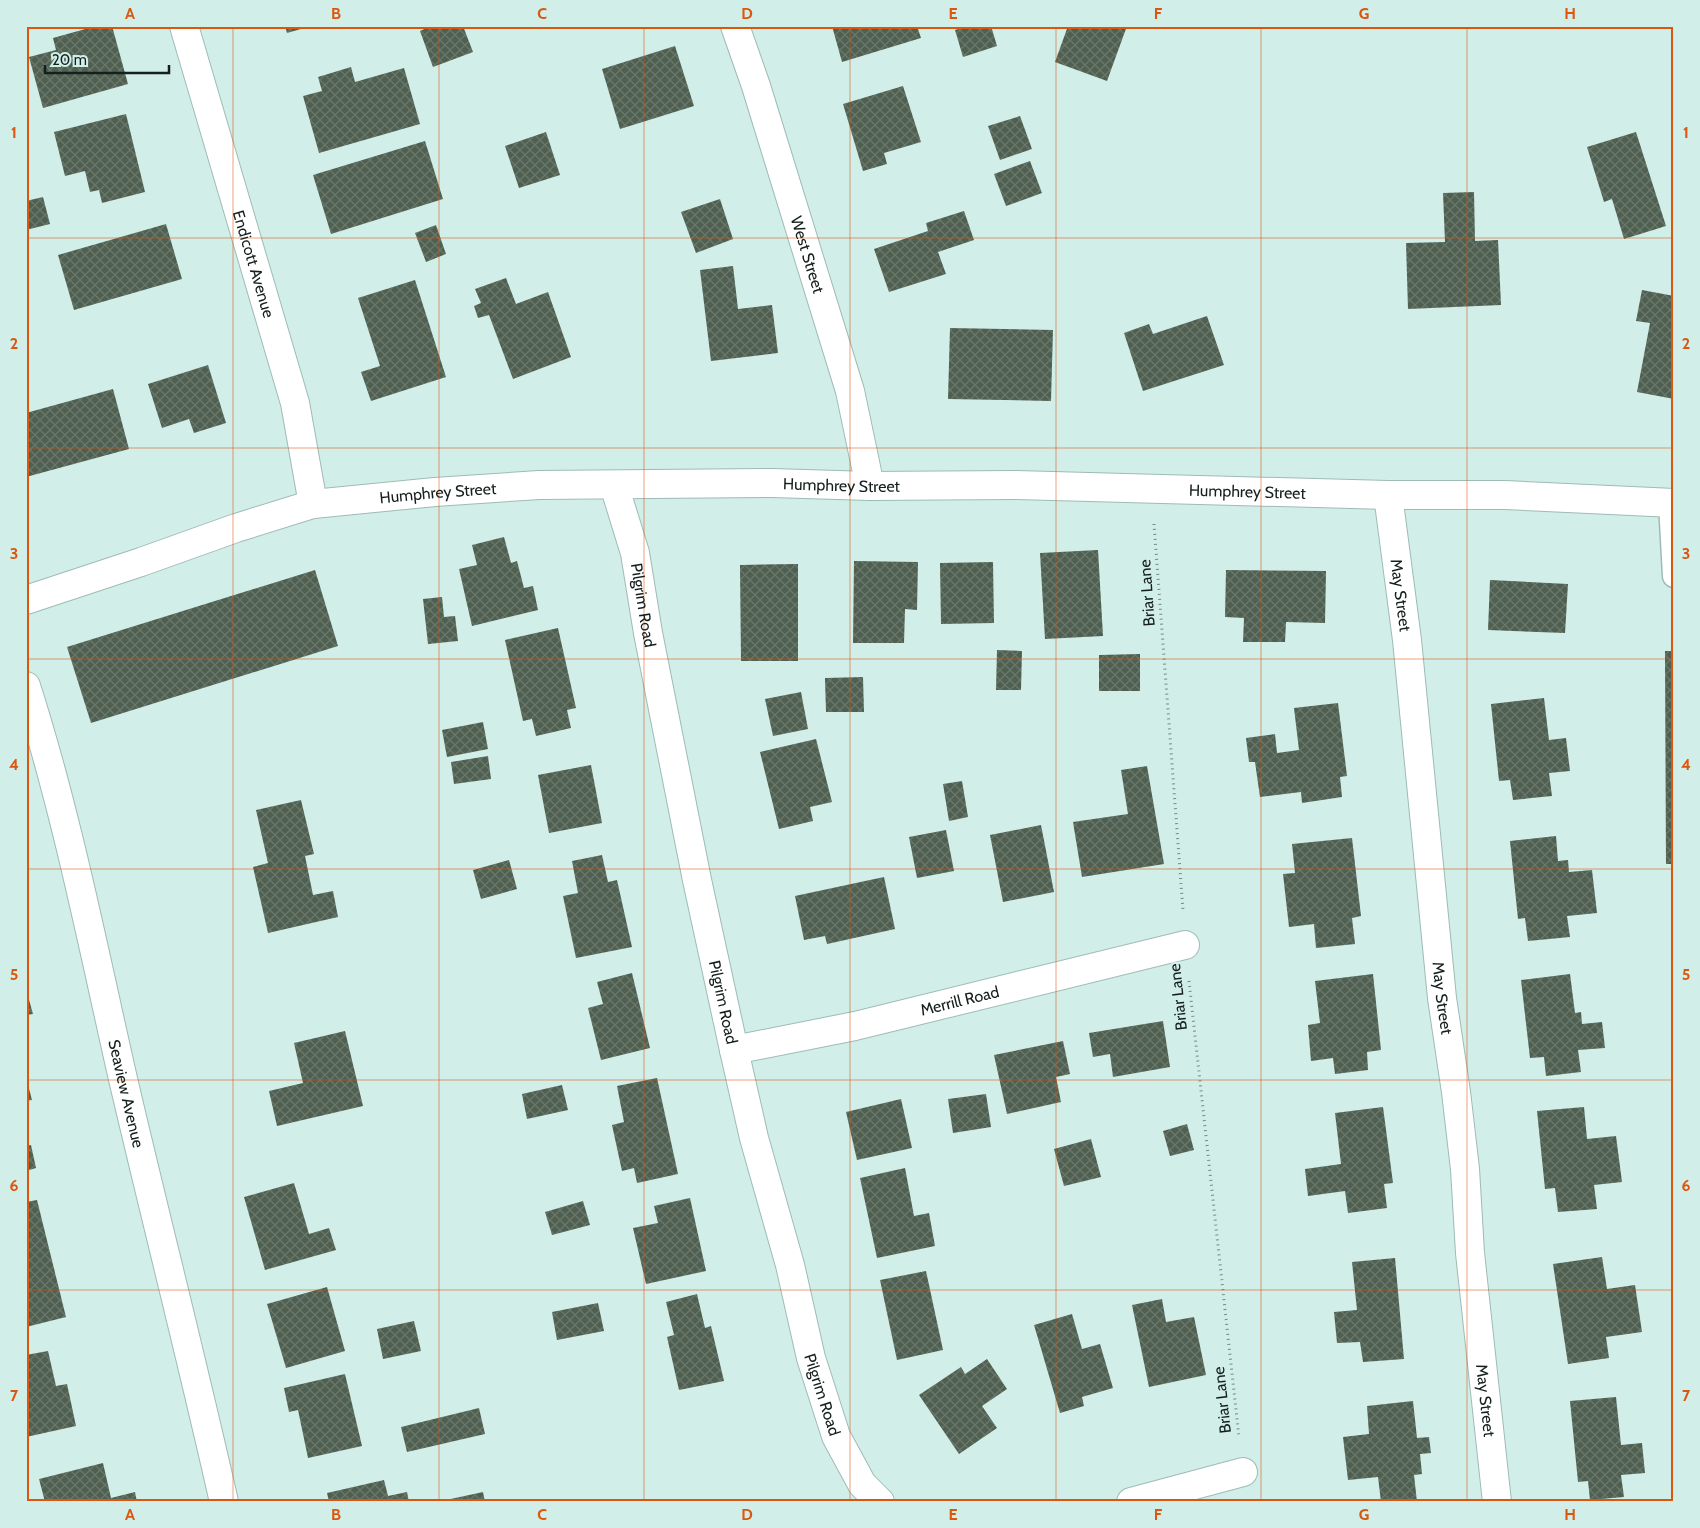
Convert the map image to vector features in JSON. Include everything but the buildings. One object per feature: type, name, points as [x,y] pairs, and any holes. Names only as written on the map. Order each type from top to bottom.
[{"type":"street","name":"Endicott Avenue","points":[[184,26],[295,402],[313,504]]},
{"type":"street","name":"West Street","points":[[735,26],[756,86],[850,391],[870,486]]},
{"type":"street","name":"Humphrey Street","points":[[26,600],[236,528],[313,504],[435,492],[539,485],[772,483],[870,486],[1014,485],[1388,495],[1505,496],[1672,503]]},
{"type":"street","name":"Pilgrim Road","points":[[614,485],[635,553],[648,633],[697,880],[734,1050],[754,1138],[790,1265],[811,1358],[836,1436],[862,1484],[880,1502]]},
{"type":"street","name":"May Street","points":[[1388,495],[1407,640],[1442,998],[1465,1169],[1470,1253],[1496,1502]]},
{"type":"street","name":"Seaview Avenue","points":[[26,686],[43,737],[78,879],[155,1215],[184,1329],[224,1502]]},
{"type":"street","name":"Merrill Road","points":[[734,1050],[855,1026],[1185,945]]},
{"type":"street","points":[[1131,1502],[1243,1472]]},
{"type":"lane","points":[[1672,503],[1674,576]]},
{"type":"path","name":"Briar Lane","points":[[1151,488],[1185,945],[1243,1472]]}]
